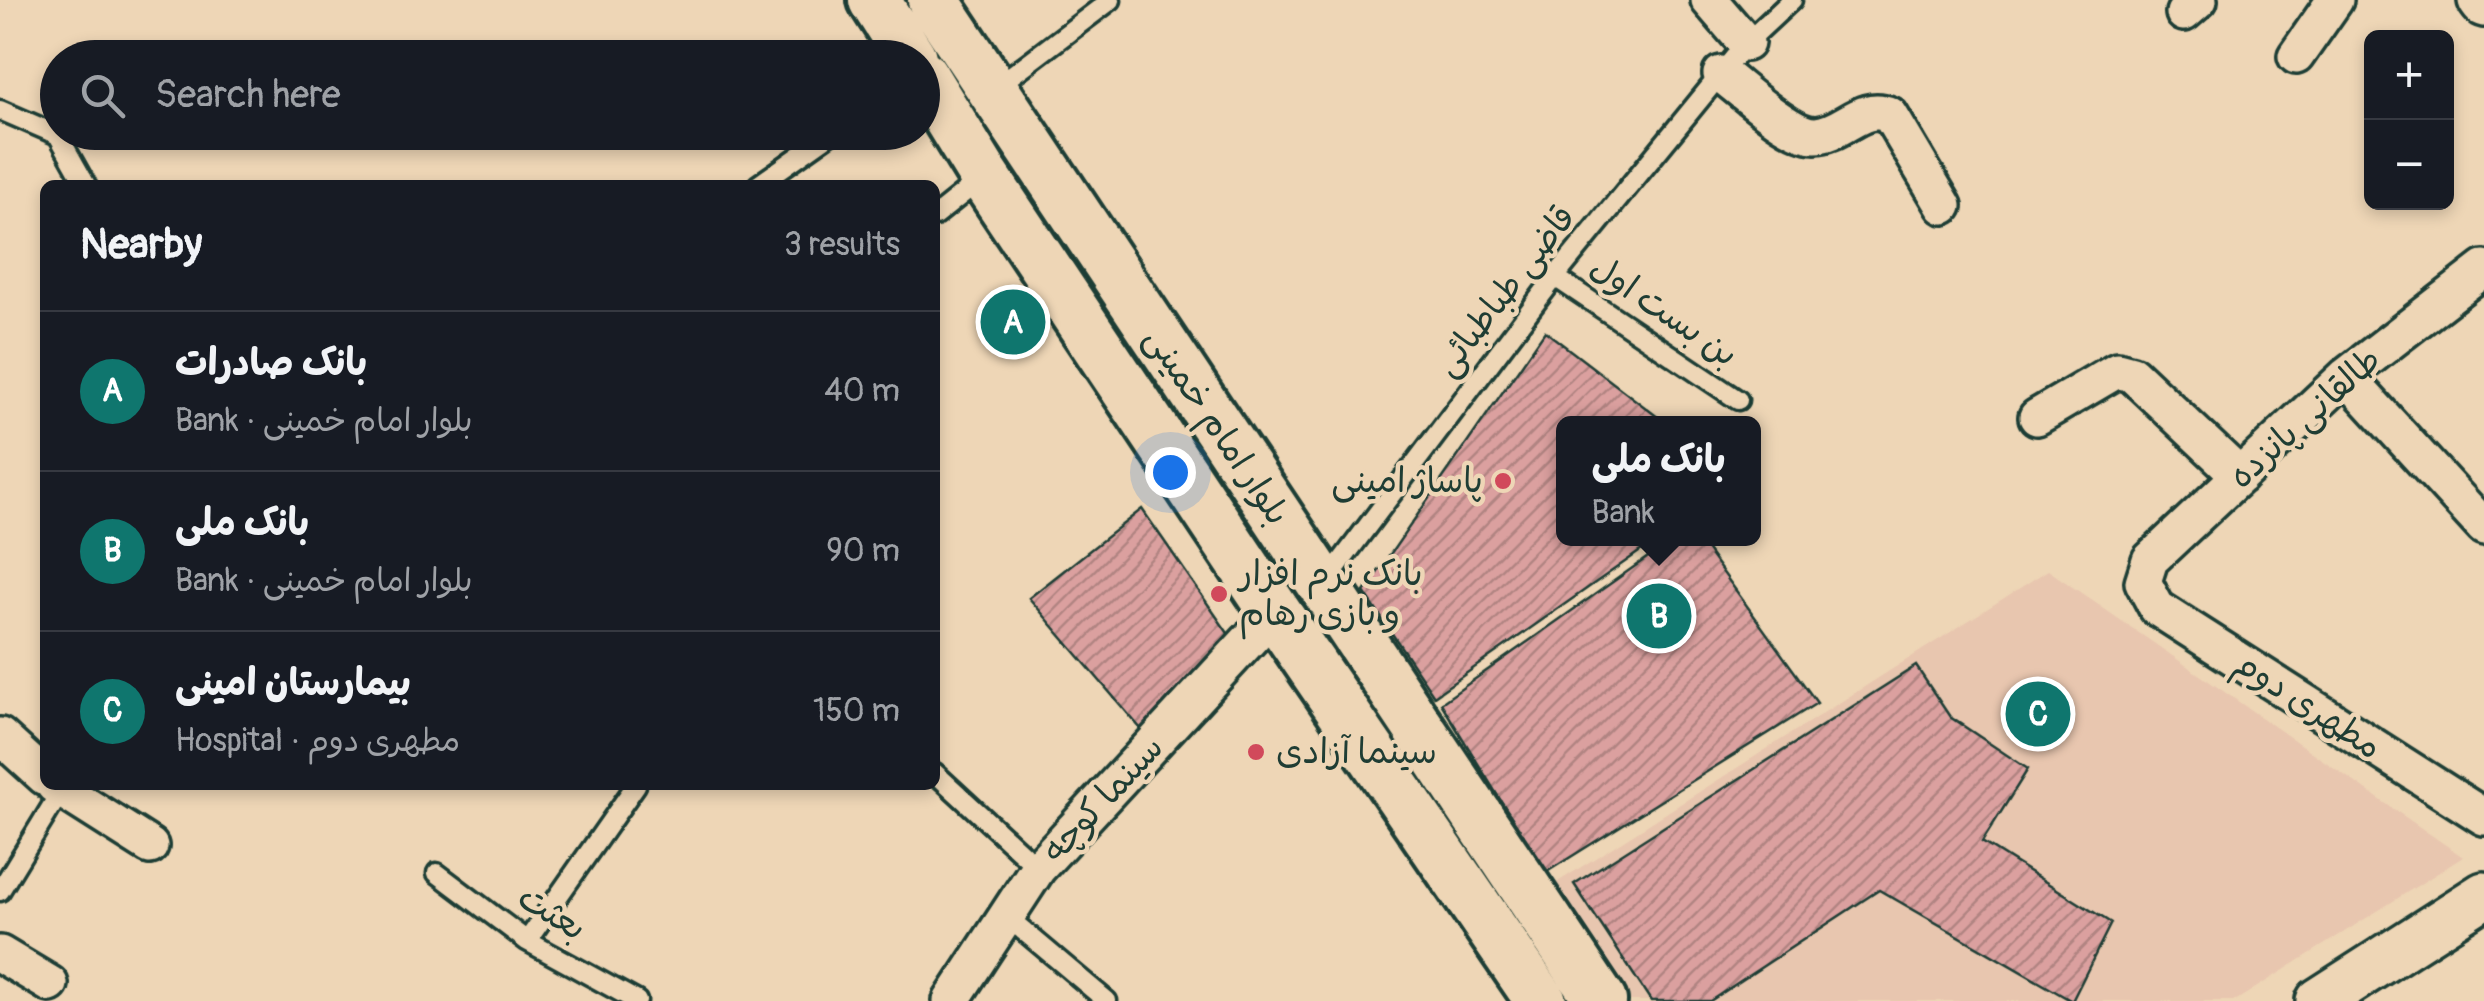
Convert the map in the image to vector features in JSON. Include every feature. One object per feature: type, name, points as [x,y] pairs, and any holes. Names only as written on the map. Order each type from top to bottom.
[{"type":"main road","points":[[874,0],[900,40]]},
{"type":"main road","name":"بلوار امام خمینی","points":[[933,0],[1601,1001]]},
{"type":"main road","name":"بلوار امام خمینی","points":[[940,104],[984,176],[1275,612],[1541,1001]]},
{"type":"street","points":[[1709,0],[1746,43]]},
{"type":"street","points":[[2296,56],[2335,0]]},
{"type":"street","points":[[1721,74],[1798,132],[1817,135],[1866,112],[1880,110],[1890,115],[1944,206]]},
{"type":"street","name":"طالقانی پانزده","points":[[2144,582],[2150,560],[2346,376],[2484,269]]},
{"type":"street","points":[[2037,417],[2116,370],[2132,374],[2240,476]]},
{"type":"street","points":[[2346,376],[2484,527]]},
{"type":"street","name":"مطهری دوم","points":[[2144,582],[2157,608],[2484,818]]},
{"type":"street","name":"سینما کوچه","points":[[951,1001],[1038,868],[1275,612]]},
{"type":"street","points":[[0,736],[40,769]]},
{"type":"street","points":[[67,790],[150,846]]},
{"type":"street","points":[[2319,1001],[2484,895]]},
{"type":"street","points":[[0,954],[50,984]]},
{"type":"lane","points":[[992,89],[1111,0]]},
{"type":"lane","name":"قاضی طباطبائی","points":[[1323,584],[1555,277],[1746,43],[1792,0]]},
{"type":"lane","points":[[0,110],[40,127]]},
{"type":"lane","points":[[66,150],[83,180]]},
{"type":"lane","points":[[765,180],[808,150]]},
{"type":"lane","points":[[940,212],[984,176]]},
{"type":"lane","name":"بن بست اول","points":[[1555,277],[1738,400]]},
{"type":"lane","points":[[940,778],[1038,868]]},
{"type":"lane","points":[[0,891],[55,790]]},
{"type":"lane","points":[[527,941],[633,790]]},
{"type":"lane","name":"بعثت","points":[[438,872],[527,941],[637,1001]]},
{"type":"lane","points":[[1006,916],[1108,1001]]},
{"type":"shaded area","points":[[2048,570],[2463,857],[2235,1001],[1630,1001],[1553,885]]},
{"type":"building","name":"پاساژ امینی","points":[[1545,331],[1657,416],[1556,416],[1556,546],[1648,546],[1434,696],[1364,592]]},
{"type":"building","points":[[1142,509],[1232,639],[1147,736],[1029,598]]},
{"type":"building","points":[[1664,546],[1704,546],[1817,703],[1545,873],[1441,703]]},
{"type":"building","points":[[1916,666],[1950,717],[2028,769],[1982,842],[2111,923],[2072,1001],[1879,890],[1710,1001],[1651,1001],[1574,884]]},
{"type":"place","name":"بانک صادرات","points":[[1013,322]]},
{"type":"place","name":"پاساژ امینی","points":[[1503,481]]},
{"type":"place","name":"بانک نرم افزار و بازی رهام","points":[[1219,594]]},
{"type":"place","name":"بانک ملی","points":[[1659,616]]},
{"type":"place","name":"بیمارستان امینی","points":[[2038,714]]},
{"type":"place","name":"سینما آزادی","points":[[1256,752]]}]
